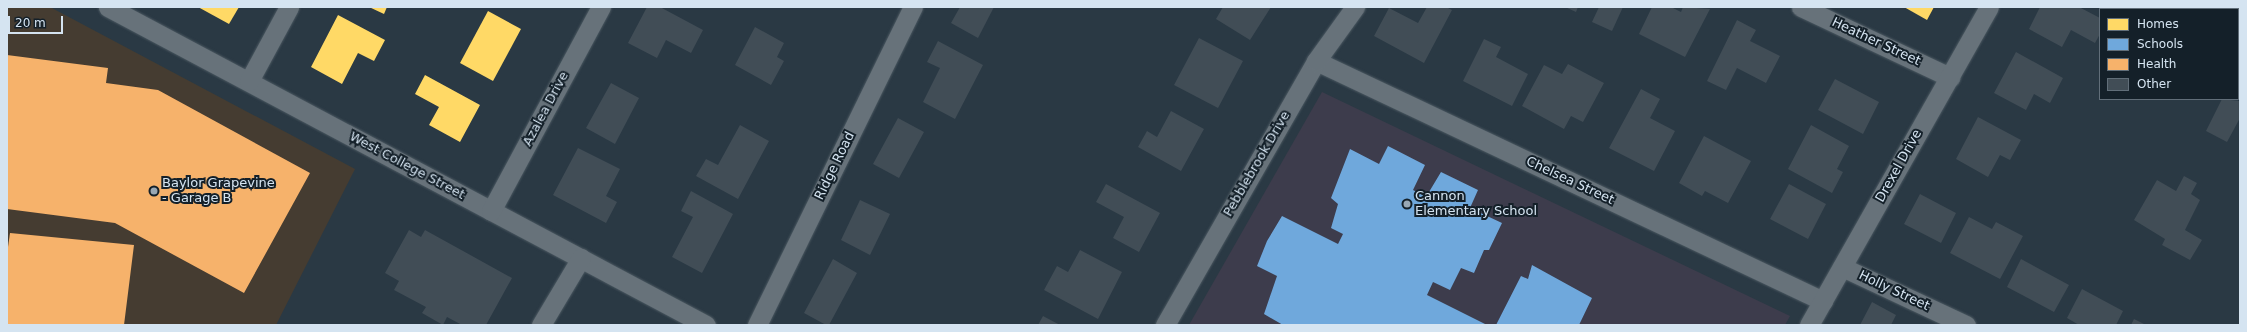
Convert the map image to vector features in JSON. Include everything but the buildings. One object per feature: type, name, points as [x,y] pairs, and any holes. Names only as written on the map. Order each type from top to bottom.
[{"type":"street","name":"West College Street","points":[[108,7],[706,325]]},
{"type":"street","points":[[249,82],[289,7]]},
{"type":"street","name":"Azalea Drive","points":[[491,211],[601,7]]},
{"type":"street","name":"Ridge Road","points":[[757,325],[913,7]]},
{"type":"street","name":"Pebblebrook Drive","points":[[1165,325],[1316,61],[1354,7]]},
{"type":"street","name":"Heather Street","points":[[1801,7],[1950,77]]},
{"type":"street","name":"Drexel Drive","points":[[1809,325],[1989,7]]},
{"type":"street","name":"Chelsea Street","points":[[1316,61],[1823,301]]},
{"type":"street","points":[[541,325],[581,258]]},
{"type":"street","name":"Holly Street","points":[[1842,267],[1966,325]]},
{"type":"shaded area","points":[[7,7],[50,7],[355,169],[276,325],[7,325]]},
{"type":"shaded area","name":"Cannon Elementary School","points":[[1322,92],[1790,316],[1785,325],[1189,325]]},
{"type":"place","name":"Baylor Grapevine - Garage B","points":[[154,191]]},
{"type":"place","name":"Cannon Elementary School","points":[[1407,204]]}]
